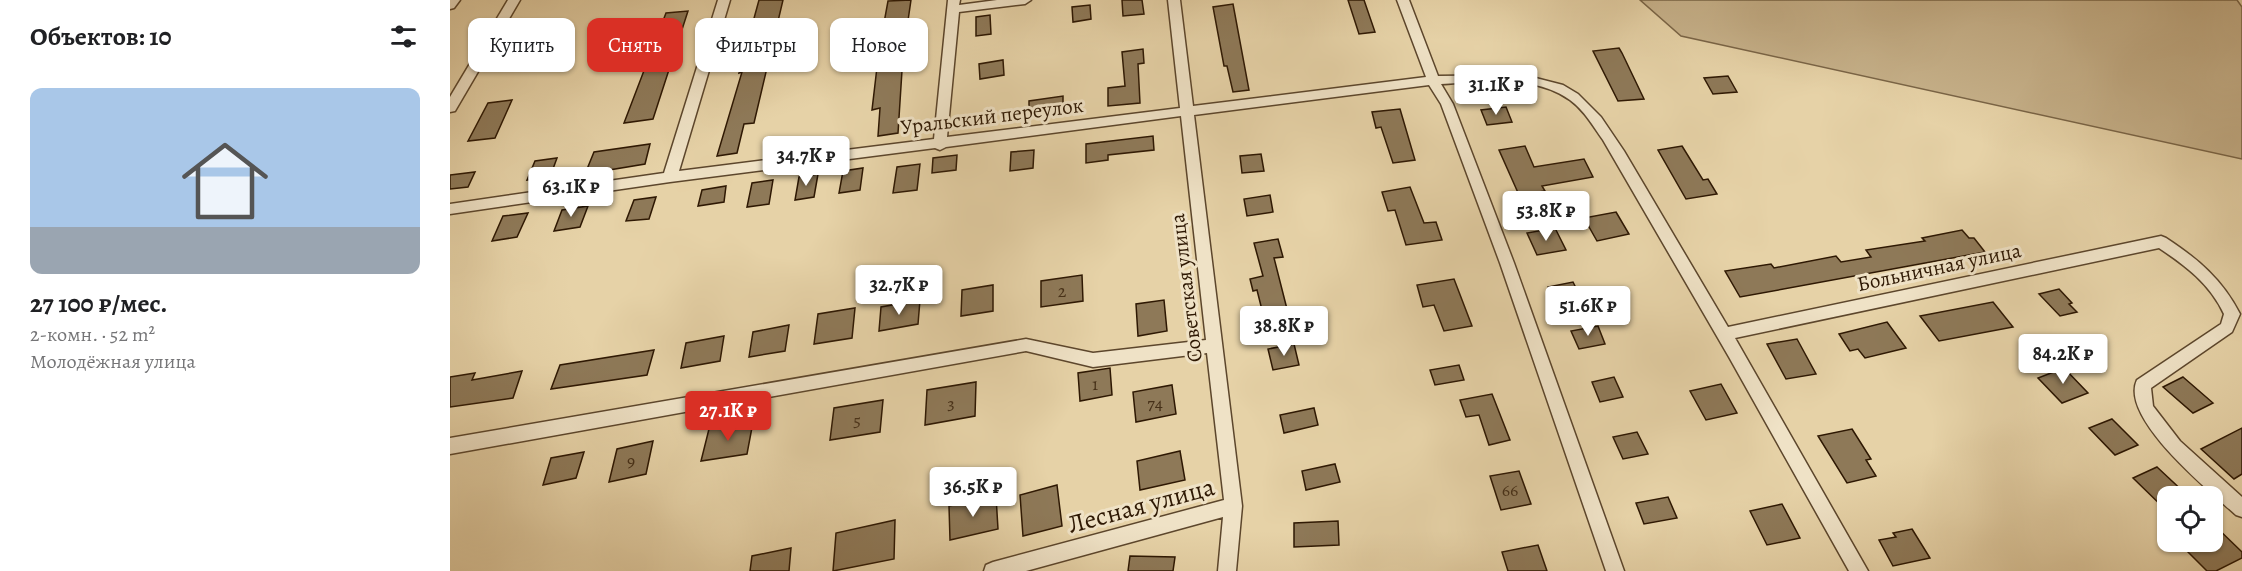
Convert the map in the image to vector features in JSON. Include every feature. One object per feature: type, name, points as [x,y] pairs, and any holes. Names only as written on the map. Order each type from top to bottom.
[{"type":"street","points":[[450,5],[454,0]]},
{"type":"street","points":[[450,108],[514,0]]},
{"type":"street","points":[[670,177],[724,0]]},
{"type":"street","points":[[940,145],[954,4],[1025,0]]},
{"type":"street","name":"Советская улица","points":[[1174,0],[1233,506],[1227,571]]},
{"type":"street","points":[[1403,0],[1433,80],[1447,104],[1503,252],[1615,571]]},
{"type":"street","points":[[1433,80],[1505,78],[1553,85],[1576,98],[1613,147],[1725,334],[1859,571]]},
{"type":"street","name":"Уральский переулок","points":[[450,209],[670,177],[940,145],[1433,80]]},
{"type":"street","name":"Больничная улица","points":[[1725,334],[2161,242],[2210,277],[2224,296],[2232,314],[2227,328],[2217,336],[2143,385],[2145,408],[2174,446],[2242,509]]},
{"type":"street","points":[[450,446],[1026,345],[1093,360],[1213,346]]},
{"type":"street","name":"Лесная улица","points":[[993,571],[1233,506]]},
{"type":"shaded area","points":[[1640,0],[2237,0],[2242,7],[2242,159],[1681,36]]},
{"type":"building","points":[[759,0],[783,0],[779,18],[754,18]]},
{"type":"building","points":[[911,0],[908,18],[885,18],[888,1]]},
{"type":"building","points":[[1122,0],[1142,0],[1144,14],[1123,16]]},
{"type":"building","points":[[1348,0],[1364,0],[1375,32],[1359,34]]},
{"type":"building","points":[[1233,4],[1249,90],[1233,92],[1227,66],[1224,66],[1213,7]]},
{"type":"building","points":[[1090,5],[1091,19],[1073,22],[1072,7]]},
{"type":"building","points":[[688,11],[683,26],[683,18],[664,18],[666,13]]},
{"type":"building","points":[[990,15],[991,34],[976,36],[976,17]]},
{"type":"building","points":[[1619,48],[1644,99],[1618,101],[1593,51]]},
{"type":"building","points":[[1143,49],[1144,63],[1138,64],[1140,103],[1108,106],[1108,88],[1125,86],[1122,52]]},
{"type":"building","points":[[1003,60],[1004,75],[980,79],[979,64]]},
{"type":"building","points":[[643,72],[668,72],[653,119],[624,123]]},
{"type":"building","points":[[742,72],[766,72],[754,123],[744,124],[737,153],[717,156]]},
{"type":"building","points":[[876,72],[902,72],[898,133],[878,136],[880,108],[872,110]]},
{"type":"building","points":[[1728,76],[1737,92],[1713,94],[1704,78]]},
{"type":"building","points":[[1063,96],[1063,110],[1029,114],[1029,101]]},
{"type":"building","points":[[512,100],[495,138],[468,141],[488,103]]},
{"type":"building","points":[[1506,107],[1512,122],[1487,125],[1481,110]]},
{"type":"building","points":[[1400,109],[1415,160],[1393,163],[1381,127],[1376,128],[1372,112]]},
{"type":"building","points":[[1153,136],[1154,150],[1108,155],[1108,160],[1086,163],[1086,144]]},
{"type":"building","points":[[650,144],[645,164],[585,174],[594,152]]},
{"type":"building","points":[[1525,146],[1534,167],[1584,159],[1593,177],[1542,186],[1545,191],[1519,195],[1499,150]]},
{"type":"building","points":[[1682,146],[1703,180],[1708,179],[1717,194],[1686,199],[1658,150]]},
{"type":"building","points":[[1034,150],[1033,168],[1010,171],[1011,152]]},
{"type":"building","points":[[1261,154],[1264,171],[1242,173],[1240,156]]},
{"type":"building","points":[[957,155],[956,170],[932,173],[933,158]]},
{"type":"building","points":[[557,158],[550,177],[527,180],[535,161]]},
{"type":"building","points":[[920,164],[917,190],[893,193],[897,167]]},
{"type":"building","points":[[863,168],[860,190],[839,193],[843,171]]},
{"type":"building","points":[[475,172],[468,187],[450,189],[450,175]]},
{"type":"building","points":[[818,174],[814,197],[795,200],[799,177]]},
{"type":"building","points":[[773,180],[769,204],[747,207],[752,183]]},
{"type":"building","points":[[726,186],[724,202],[698,206],[702,190]]},
{"type":"building","points":[[1410,187],[1424,223],[1436,222],[1442,240],[1406,245],[1395,210],[1388,211],[1382,192]]},
{"type":"building","points":[[1270,195],[1273,212],[1247,216],[1244,199]]},
{"type":"building","points":[[656,197],[649,219],[626,221],[634,200]]},
{"type":"building","points":[[588,206],[580,227],[554,231],[562,210]]},
{"type":"building","points":[[1616,212],[1629,234],[1597,241],[1584,218]]},
{"type":"building","points":[[528,213],[517,237],[492,241],[503,216]]},
{"type":"building","points":[[1555,228],[1566,250],[1537,255],[1527,233]]},
{"type":"building","points":[[1962,230],[1969,238],[1974,238],[1985,252],[1740,297],[1725,271],[1771,264],[1774,268],[1836,256],[1841,262],[1871,257],[1866,250],[1925,241],[1922,238]]},
{"type":"building","points":[[1278,239],[1283,257],[1274,258],[1287,309],[1263,314],[1257,290],[1253,291],[1250,279],[1263,276],[1254,243]]},
{"type":"building","points":[[1082,275],[1083,301],[1041,307],[1041,281]]},
{"type":"building","points":[[1454,279],[1472,326],[1444,331],[1434,305],[1423,307],[1417,285]]},
{"type":"building","points":[[1573,282],[1581,298],[1555,303],[1548,287]]},
{"type":"building","points":[[993,285],[993,311],[961,316],[962,290]]},
{"type":"building","points":[[2059,289],[2077,312],[2060,316],[2039,294]]},
{"type":"building","points":[[920,300],[918,324],[879,331],[881,307]]},
{"type":"building","points":[[1164,300],[1167,331],[1138,336],[1136,304]]},
{"type":"building","points":[[1993,302],[2013,327],[1939,341],[1920,316]]},
{"type":"building","points":[[855,308],[852,338],[814,344],[818,314]]},
{"type":"building","points":[[1887,322],[1906,348],[1865,358],[1858,349],[1850,351],[1839,334]]},
{"type":"building","points":[[789,325],[785,351],[749,357],[753,332]]},
{"type":"building","points":[[1598,326],[1605,344],[1579,349],[1571,331]]},
{"type":"building","points":[[724,336],[720,361],[681,368],[686,343]]},
{"type":"building","points":[[1797,339],[1816,374],[1786,379],[1767,344]]},
{"type":"building","points":[[1294,344],[1299,365],[1273,370],[1268,349]]},
{"type":"building","points":[[654,350],[647,375],[551,389],[560,365]]},
{"type":"building","points":[[1459,365],[1464,380],[1435,385],[1430,370]]},
{"type":"building","points":[[1110,368],[1112,395],[1080,401],[1078,373]]},
{"type":"building","points":[[2064,368],[2088,393],[2062,403],[2038,378]]},
{"type":"building","points":[[522,371],[513,398],[450,407],[450,377],[475,373],[472,380]]},
{"type":"building","points":[[1614,377],[1623,397],[1600,402],[1592,382]]},
{"type":"building","points":[[2183,377],[2213,403],[2193,413],[2163,387]]},
{"type":"building","points":[[976,382],[975,416],[925,425],[927,390]]},
{"type":"building","points":[[1721,384],[1737,413],[1706,420],[1690,391]]},
{"type":"building","points":[[1172,385],[1176,414],[1136,422],[1133,392]]},
{"type":"building","points":[[1492,394],[1510,440],[1489,445],[1479,415],[1466,417],[1460,400]]},
{"type":"building","points":[[883,400],[880,432],[830,440],[834,408]]},
{"type":"building","points":[[1314,408],[1318,425],[1284,433],[1280,415]]},
{"type":"building","points":[[2112,419],[2138,445],[2115,455],[2089,428]]},
{"type":"building","points":[[753,422],[747,454],[701,461],[709,429]]},
{"type":"building","points":[[2242,428],[2242,474],[2234,479],[2201,449]]},
{"type":"building","points":[[1852,429],[1871,459],[1866,460],[1876,476],[1847,483],[1818,436]]},
{"type":"building","points":[[1637,432],[1648,454],[1623,459],[1613,437]]},
{"type":"building","points":[[653,441],[646,474],[609,482],[617,449]]},
{"type":"building","points":[[1180,451],[1185,480],[1140,490],[1137,461]]},
{"type":"building","points":[[584,452],[576,478],[543,485],[551,458]]},
{"type":"building","points":[[1335,464],[1340,482],[1306,490],[1302,471]]},
{"type":"building","points":[[2157,467],[2177,486],[2157,486],[2157,501],[2133,478]]},
{"type":"building","points":[[1519,471],[1531,504],[1501,510],[1490,476]]},
{"type":"building","points":[[1057,485],[1062,526],[1023,536],[1020,495]]},
{"type":"building","points":[[996,496],[998,529],[950,540],[949,506]]},
{"type":"building","points":[[1668,497],[1677,518],[1644,524],[1636,503]]},
{"type":"building","points":[[1782,504],[1800,538],[1767,545],[1750,511]]},
{"type":"building","points":[[895,520],[894,559],[833,571],[836,533]]},
{"type":"building","points":[[1338,521],[1339,545],[1294,547],[1294,523]]},
{"type":"building","points":[[1912,529],[1930,558],[1893,566],[1879,540],[1896,537],[1893,533]]},
{"type":"building","points":[[2223,534],[2242,552],[2242,558],[2216,571],[2207,571],[2188,552],[2223,552]]},
{"type":"building","points":[[1538,545],[1547,571],[1508,571],[1502,552]]},
{"type":"building","points":[[791,548],[789,571],[750,571],[752,556]]},
{"type":"building","points":[[1130,556],[1175,557],[1173,571],[1128,571]]}]
